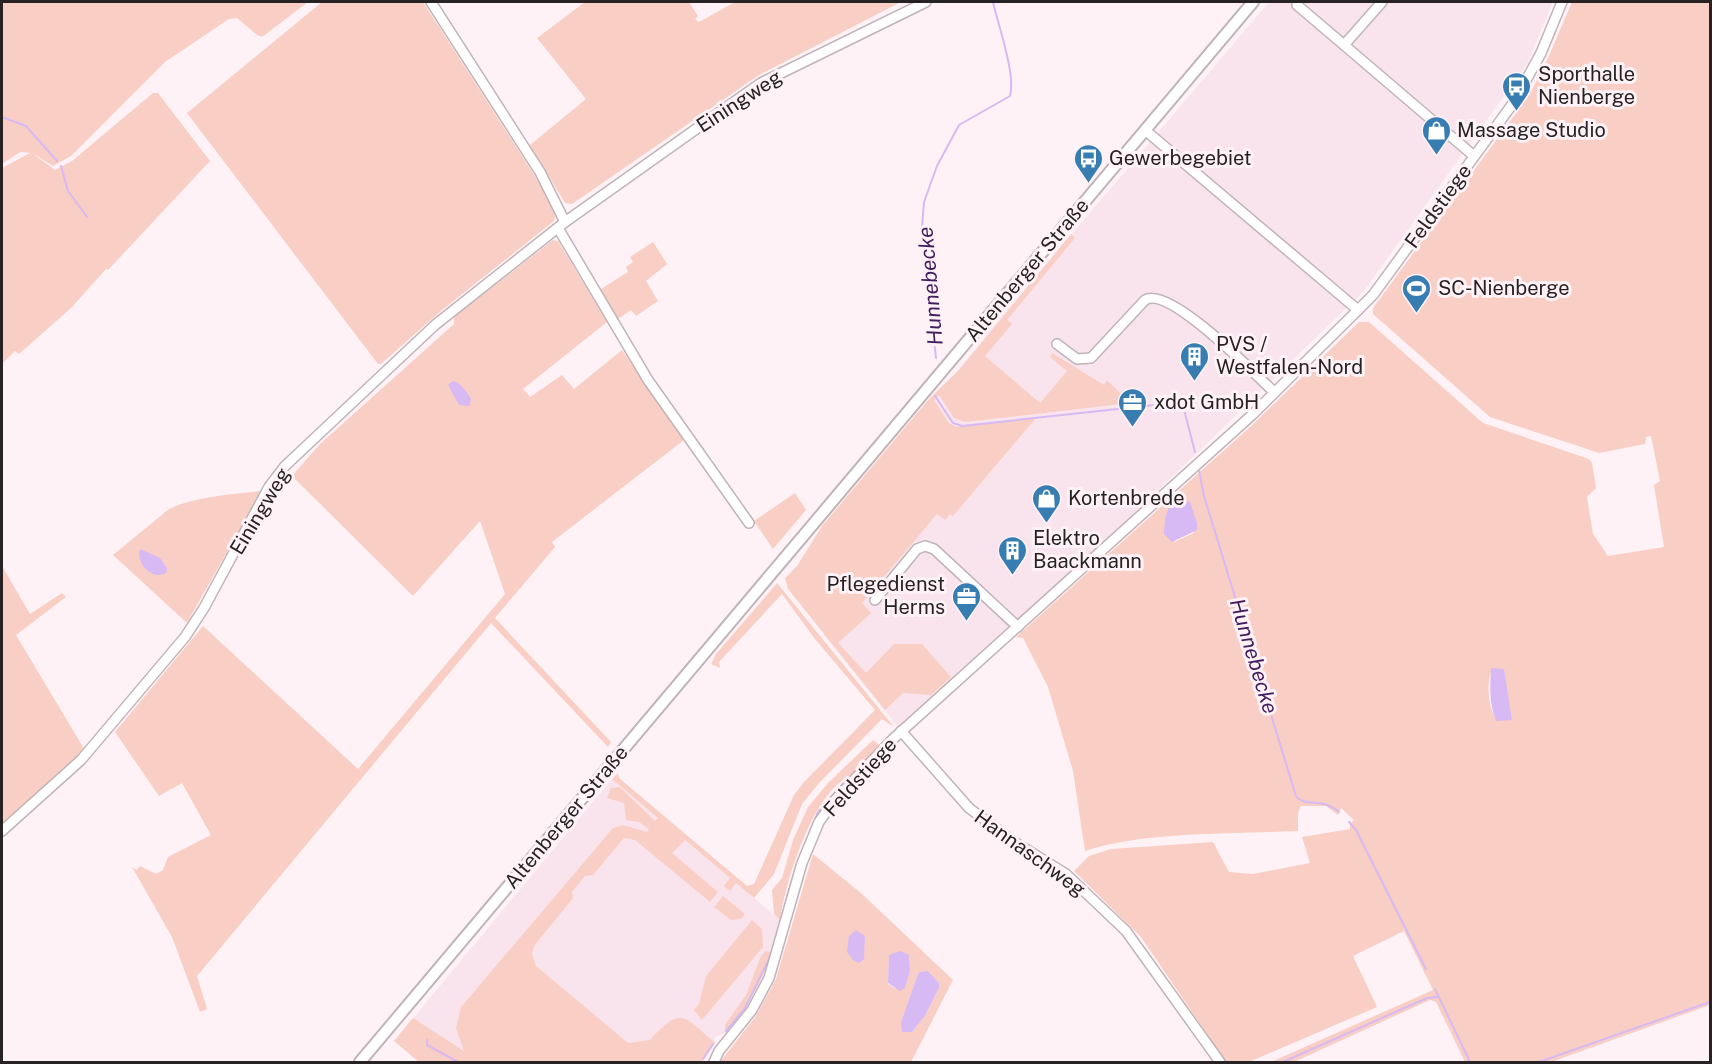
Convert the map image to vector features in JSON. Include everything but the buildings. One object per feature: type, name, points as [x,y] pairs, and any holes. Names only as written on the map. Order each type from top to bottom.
[{"type":"main road","name":"Altenberger Straße","points":[[360,1062],[1252,2]]},
{"type":"street","points":[[431,2],[540,171],[562,225],[648,380],[749,523]]},
{"type":"street","name":"Einingweg","points":[[2,831],[81,760],[185,637],[204,608],[269,487],[285,466],[442,319],[562,225],[761,83],[926,2]]},
{"type":"street","points":[[1344,45],[1382,2]]},
{"type":"street","name":"Feldstiege","points":[[714,1062],[719,1051],[752,1010],[769,978],[802,863],[819,822],[834,801],[901,731],[1274,392],[1373,295],[1525,85],[1562,2]]},
{"type":"street","points":[[1297,5],[1474,156]]},
{"type":"street","points":[[1145,130],[1358,310]]},
{"type":"street","points":[[1057,344],[1077,359],[1091,358],[1145,300],[1150,297],[1160,298],[1204,328],[1274,392]]},
{"type":"street","points":[[875,600],[917,549],[925,546],[934,549],[1018,627]]},
{"type":"street","name":"Hannaschweg","points":[[901,731],[969,808],[1012,841],[1065,874],[1126,931],[1220,1062]]},
{"type":"shaded area","points":[[2,2],[308,2],[262,37],[237,18],[229,19],[165,62],[71,156],[53,166],[32,153],[55,170],[72,161],[153,93],[158,93],[210,161],[71,308],[19,354],[15,351],[2,364],[2,168],[30,153],[20,152],[2,164]]},
{"type":"shaded area","points":[[322,2],[423,2],[549,198],[556,214],[554,221],[442,310],[381,364],[378,364],[187,113]]},
{"type":"shaded area","points":[[585,2],[689,2],[698,16],[695,19],[699,22],[735,2],[901,2],[759,75],[572,204],[565,203],[530,145],[586,99],[537,38]]},
{"type":"shaded area","points":[[1269,2],[1553,2],[1527,64],[1364,291],[945,697],[903,733],[823,634],[857,608],[923,413],[1002,316]]},
{"type":"shaded area","points":[[1572,2],[1710,2],[1710,1005],[1551,1062],[1465,1062],[1436,1002],[1430,1000],[1294,1062],[1271,1062],[1433,990],[1404,931],[1353,956],[1377,1007],[1249,1062],[1226,1062],[1141,937],[1074,871],[1089,856],[1111,849],[1213,842],[1229,872],[1253,874],[1310,863],[1302,837],[1350,829],[1350,824],[1354,820],[1341,808],[1338,815],[1326,806],[1301,806],[1298,813],[1298,831],[1162,837],[1134,840],[1085,851],[1073,771],[1048,687],[1023,638],[1016,637],[1250,427],[1359,322],[1369,322],[1483,423],[1589,459],[1592,463],[1596,488],[1587,497],[1593,534],[1608,556],[1664,547],[1654,485],[1660,481],[1651,436],[1646,437],[1645,444],[1599,453],[1490,417],[1373,314],[1373,308],[1530,94]],"holes":[[[1179,500],[1194,533],[1174,542]],[[1492,669],[1512,718],[1496,719],[1493,714],[1489,688]]]},
{"type":"shaded area","points":[[1071,234],[1075,238],[1007,320],[1012,324],[985,356],[1040,403],[1067,371],[1050,357],[1052,353],[1104,385],[1107,380],[1130,403],[965,422],[954,418],[939,395],[934,400],[949,423],[957,427],[1036,418],[953,516],[950,514],[945,520],[937,514],[862,603],[871,613],[838,643],[866,673],[894,644],[922,644],[951,677],[931,695],[903,693],[885,710],[788,589],[785,578],[797,566],[822,526],[929,399],[960,369]]},
{"type":"shaded area","points":[[553,240],[558,241],[607,322],[523,389],[530,397],[562,375],[574,389],[622,350],[684,440],[552,542],[555,547],[495,618],[611,742],[608,747],[491,623],[197,976],[207,1009],[200,1012],[172,937],[132,867],[137,870],[140,866],[156,874],[163,870],[168,857],[211,835],[182,783],[159,796],[115,732],[203,626],[358,769],[505,594],[480,521],[413,596],[292,476],[320,444],[454,324],[454,317]]},
{"type":"shaded area","points":[[653,242],[667,264],[646,281],[658,301],[636,316],[631,310],[618,319],[601,289],[628,272],[626,267],[633,262],[630,257]]},
{"type":"shaded area","points":[[453,381],[468,394],[471,399],[469,406],[459,405],[448,385]]},
{"type":"shaded area","points":[[261,491],[187,623],[113,555],[169,509],[202,499]]},
{"type":"shaded area","points":[[795,493],[806,510],[773,549],[754,521]]},
{"type":"shaded area","points":[[1179,500],[1190,502],[1197,530],[1172,542],[1164,534],[1165,519],[1170,506]]},
{"type":"shaded area","points":[[140,549],[160,558],[167,568],[166,573],[155,575],[150,573],[140,560]]},
{"type":"shaded area","points":[[2,566],[30,614],[62,593],[66,597],[16,635],[83,747],[83,753],[2,829]]},
{"type":"shaded area","points":[[777,583],[894,727],[882,719],[819,783],[802,804],[774,874],[754,898],[736,883],[730,891],[724,886],[730,878],[685,840],[672,853],[718,892],[710,902],[635,840],[624,838],[593,875],[585,876],[572,892],[573,898],[534,946],[532,954],[536,966],[628,1043],[650,1040],[660,1029],[676,1018],[689,1021],[715,1043],[702,1062],[419,1062],[394,1041],[413,1018],[464,1051],[456,1028],[461,1007],[613,828],[623,825],[647,832],[649,829],[639,822],[626,820],[624,803],[607,798],[611,788],[620,787],[655,821],[658,818],[612,779],[618,773],[619,778],[747,886],[754,884],[794,795],[875,710],[815,639],[782,594],[719,662],[720,668],[711,664],[716,654]]},
{"type":"shaded area","points":[[1491,668],[1504,669],[1512,720],[1496,721],[1491,701]]},
{"type":"shaded area","points":[[873,740],[881,746],[854,775],[840,783],[826,797],[814,816],[795,861],[780,920],[774,914],[772,890],[782,878],[793,840],[808,807],[828,783]]},
{"type":"shaded area","points":[[612,779],[780,920],[770,956],[746,1008],[725,1033],[715,1037],[715,1043],[702,1062],[419,1062],[394,1041]]},
{"type":"shaded area","points":[[813,854],[862,894],[953,980],[911,1062],[720,1062],[756,1016],[776,979]],"holes":[[[889,955],[909,955],[910,971],[905,988],[895,988],[888,984]],[[928,971],[939,983],[939,988],[925,1016],[912,1032],[901,1022],[919,972]]]},
{"type":"shaded area","points":[[723,896],[745,914],[741,919],[731,920],[714,907]]},
{"type":"shaded area","points":[[752,920],[762,929],[763,947],[702,1020],[694,1010],[699,1004],[706,976]]},
{"type":"shaded area","points":[[856,930],[865,936],[864,959],[859,963],[853,960],[847,952],[849,936]]},
{"type":"shaded area","points":[[766,951],[772,952],[758,985],[740,1015],[725,1033],[725,1025],[746,995],[761,956]]},
{"type":"shaded area","points":[[900,951],[909,955],[910,971],[905,988],[900,991],[888,983],[889,955]]},
{"type":"shaded area","points":[[928,971],[939,983],[939,988],[925,1016],[912,1032],[902,1032],[901,1022],[919,972]]},
{"type":"waterway","name":"Hunnebecke","points":[[936,358],[922,228],[924,202],[937,166],[959,125],[1010,96],[1009,63],[993,2]]},
{"type":"waterway","points":[[2,117],[26,126],[57,161]]},
{"type":"waterway","points":[[61,166],[68,191],[87,217]]},
{"type":"waterway","name":"Hunnebecke","points":[[935,396],[953,423],[962,426],[1182,402],[1195,452]]},
{"type":"waterway","name":"Hunnebecke","points":[[1199,470],[1204,496],[1296,796],[1300,800],[1333,807],[1339,812]]},
{"type":"waterway","points":[[796,866],[818,812],[849,777]]},
{"type":"waterway","name":"Hunnebecke","points":[[1349,822],[1356,830],[1426,969]]},
{"type":"waterway","points":[[777,933],[794,873]]},
{"type":"waterway","points":[[726,1031],[745,1008],[771,955]]},
{"type":"waterway","name":"Hunnebecke","points":[[1435,989],[1470,1062]]},
{"type":"waterway","points":[[1283,1062],[1427,998],[1438,997]]},
{"type":"waterway","name":"Hunnebecke","points":[[1539,1062],[1710,1002]]},
{"type":"waterway","points":[[427,1040],[427,1045],[458,1062]]},
{"type":"waterway","points":[[703,1059],[713,1044]]},
{"type":"place","name":"Sporthalle Nienberge","points":[[1517,112]]},
{"type":"place","name":"Massage Studio","points":[[1436,156]]},
{"type":"place","name":"Gewerbegebiet","points":[[1088,184]]},
{"type":"place","name":"SC-Nienberge","points":[[1417,314]]},
{"type":"place","name":"PVS / Westfalen-Nord","points":[[1195,382]]},
{"type":"place","name":"xdot GmbH","points":[[1133,428]]},
{"type":"place","name":"Kortenbrede","points":[[1047,524]]},
{"type":"place","name":"Elektro Baackmann","points":[[1012,576]]},
{"type":"place","name":"Pflegedienst Herms","points":[[966,622]]}]
